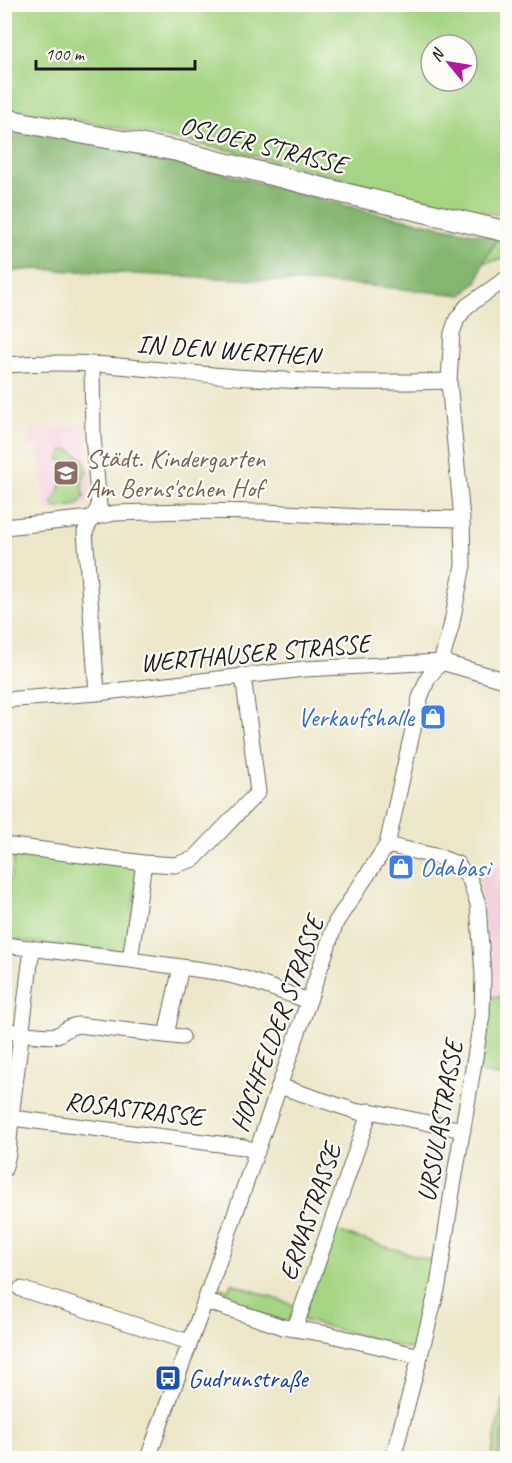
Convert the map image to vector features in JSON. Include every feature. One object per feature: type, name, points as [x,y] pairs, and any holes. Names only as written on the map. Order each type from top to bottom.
[{"type":"main road","name":"OSLOER STRASSE","points":[[4,119],[177,151],[507,232]]},
{"type":"street","name":"HOCHFELDER STRASSE","points":[[148,1458],[205,1301],[336,922],[387,844],[420,698],[428,678],[441,662],[451,627],[463,565],[462,519],[449,381],[452,333],[457,319],[467,306],[506,279]]},
{"type":"street","name":"IN DEN WERTHEN","points":[[4,365],[92,364],[295,380],[387,383],[449,381]]},
{"type":"street","points":[[92,364],[93,436],[99,507],[85,532],[97,693]]},
{"type":"street","points":[[4,527],[92,518],[115,513],[198,511],[462,519]]},
{"type":"street","name":"WERTHAUSER STRASSE","points":[[4,700],[97,693],[304,669],[441,662],[507,681]]},
{"type":"street","points":[[4,845],[144,863],[175,865],[194,859],[258,792],[243,675]]},
{"type":"street","name":"URSULASTRASSE","points":[[387,844],[457,864],[470,880],[478,904],[483,975],[482,1016],[438,1286],[393,1458]]},
{"type":"street","points":[[130,960],[144,863]]},
{"type":"street","points":[[4,945],[217,972],[249,980],[309,1001]]},
{"type":"street","points":[[4,1170],[8,1154],[8,1117],[22,1033],[32,948]]},
{"type":"street","points":[[4,1030],[49,1036],[58,1035],[78,1025],[174,1036],[181,967]]},
{"type":"street","points":[[279,1086],[358,1112],[370,1111],[463,1130]]},
{"type":"street","name":"ERNASTRASSE","points":[[295,1328],[370,1111]]},
{"type":"street","name":"ROSASTRASSE","points":[[8,1117],[244,1147],[257,1152]]},
{"type":"street","points":[[21,1289],[189,1342]]},
{"type":"street","points":[[205,1301],[283,1327],[327,1334],[420,1356]]},
{"type":"shaded area","name":"Städt. Kindergarten Am Berns'schen Hof","points":[[86,425],[91,497],[89,503],[84,508],[46,512],[41,456],[34,454],[39,451],[39,448],[30,449],[29,429]]},
{"type":"shaded area","points":[[502,863],[507,866],[507,997],[489,997],[486,935],[479,875]]},
{"type":"green space","points":[[5,4],[507,5],[507,217],[403,194],[239,152],[48,114],[5,108]]},
{"type":"green space","points":[[4,127],[173,160],[370,212],[498,238],[483,262],[478,280],[463,295],[362,285],[35,269],[5,272]]},
{"type":"green space","points":[[498,238],[507,241],[507,259],[483,262]]},
{"type":"green space","points":[[68,449],[84,459],[87,470],[82,481],[84,496],[78,505],[55,508],[52,503],[68,465],[60,460],[62,451]]},
{"type":"green space","points":[[15,851],[139,866],[126,953],[5,939],[5,881],[10,881]]},
{"type":"green space","points":[[507,880],[507,925],[500,924],[498,908],[501,886]]},
{"type":"green space","points":[[485,997],[507,997],[507,1083],[504,1077],[476,1072]]},
{"type":"green space","points":[[331,1230],[433,1261],[414,1350],[302,1320]]},
{"type":"green space","points":[[231,1283],[296,1306],[290,1320],[285,1322],[217,1298],[220,1288],[228,1290]]},
{"type":"green space","points":[[507,1380],[507,1409],[497,1458],[491,1458]]},
{"type":"green space","points":[[507,1409],[507,1458],[497,1458]]},
{"type":"place","name":"Städt. Kindergarten Am Berns'schen Hof","points":[[66,473]]},
{"type":"place","name":"Verkaufshalle","points":[[433,717]]},
{"type":"place","name":"Odabasi","points":[[401,867]]},
{"type":"place","name":"Gudrunstraße","points":[[168,1378]]}]
